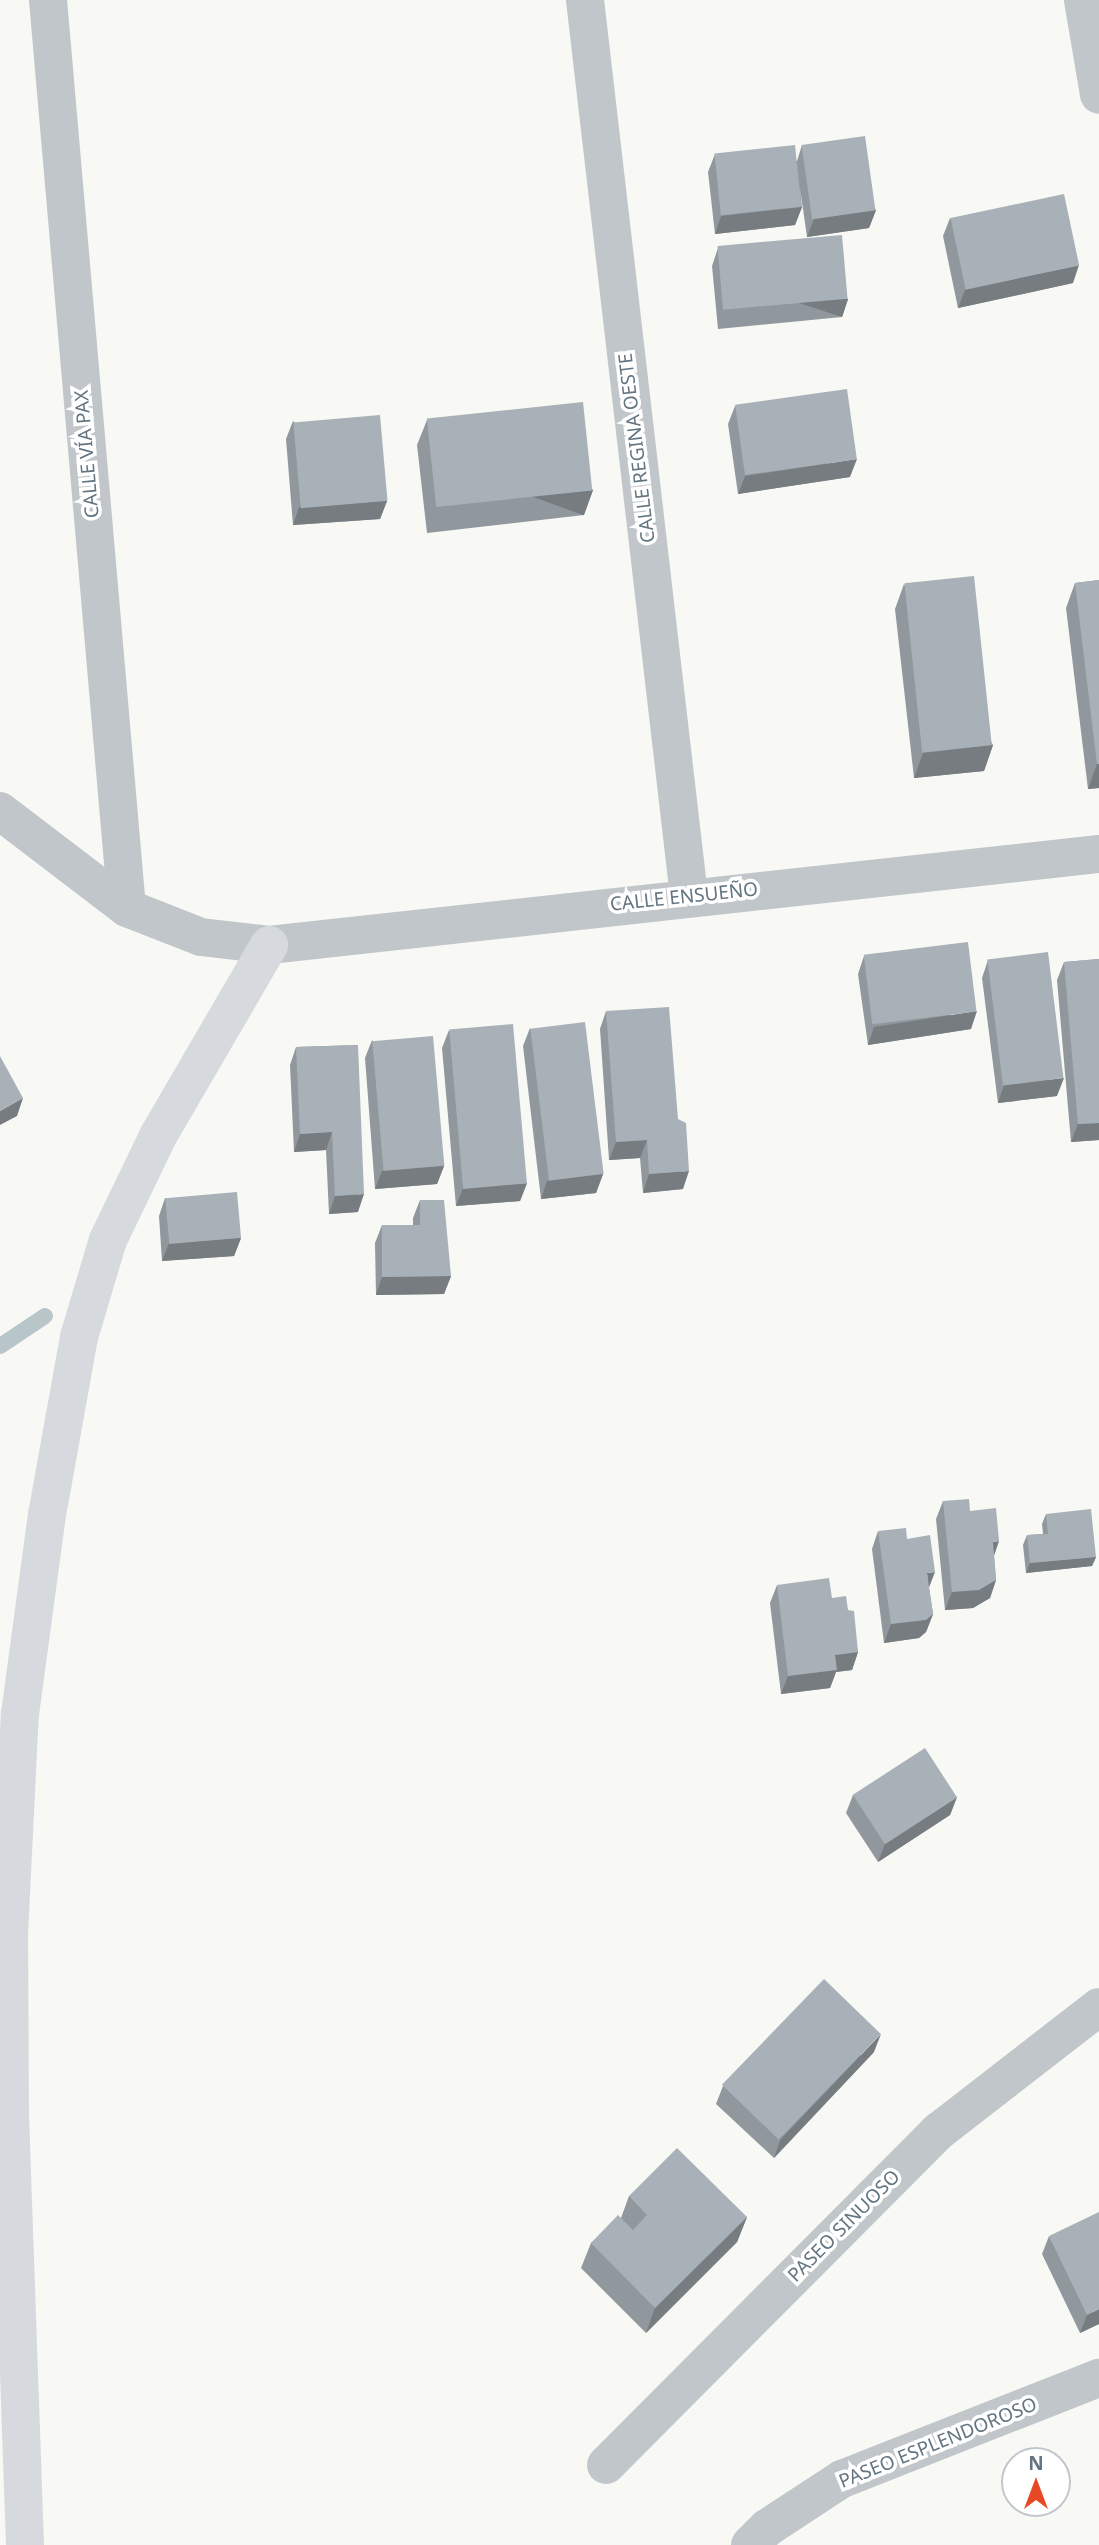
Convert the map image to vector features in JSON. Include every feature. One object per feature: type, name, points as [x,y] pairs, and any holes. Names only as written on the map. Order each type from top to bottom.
[{"type":"main road","points":[[25,2545],[10,2111],[9,1935],[20,1714],[47,1515],[79,1337],[108,1240],[158,1136],[269,945]]},
{"type":"street","name":"CALLE VÍA PAX","points":[[48,0],[127,908]]},
{"type":"street","name":"CALLE REGINA OESTE","points":[[585,0],[689,896]]},
{"type":"street","points":[[1083,0],[1099,95]]},
{"type":"street","name":"CALLE ENSUEÑO","points":[[0,811],[127,908],[201,937],[269,945],[689,896],[1099,854]]},
{"type":"street","name":"PASEO SINUOSO","points":[[606,2465],[939,2131],[1099,2007]]},
{"type":"street","name":"PASEO ESPLENDOROSO","points":[[750,2545],[767,2528],[842,2479],[1099,2378]]},
{"type":"building","points":[[865,136],[875,210],[812,219],[802,145]]},
{"type":"building","points":[[795,145],[801,207],[721,215],[714,153]]},
{"type":"building","points":[[1064,194],[1079,265],[966,290],[951,218]]},
{"type":"building","points":[[842,235],[848,299],[723,310],[717,246]]},
{"type":"building","points":[[847,389],[857,459],[745,475],[735,405]]},
{"type":"building","points":[[583,402],[592,491],[436,507],[427,418]]},
{"type":"building","points":[[380,415],[387,501],[301,508],[293,423]]},
{"type":"building","points":[[974,576],[992,745],[922,752],[904,583]]},
{"type":"building","points":[[1099,580],[1099,764],[1097,764],[1075,583]]},
{"type":"building","points":[[968,942],[977,1011],[872,1024],[864,955]]},
{"type":"building","points":[[1048,952],[1063,1078],[1003,1085],[987,959]]},
{"type":"building","points":[[1099,959],[1099,1123],[1078,1124],[1064,962]]},
{"type":"building","points":[[669,1007],[678,1119],[686,1123],[689,1171],[649,1174],[647,1140],[616,1142],[606,1011]]},
{"type":"building","points":[[585,1022],[604,1174],[549,1181],[530,1029]]},
{"type":"building","points":[[513,1024],[527,1183],[463,1189],[449,1030]]},
{"type":"building","points":[[433,1036],[444,1166],[384,1171],[372,1041]]},
{"type":"building","points":[[358,1045],[364,1194],[335,1196],[332,1132],[300,1134],[296,1047]]},
{"type":"building","points":[[0,1056],[23,1098],[0,1111]]},
{"type":"building","points":[[237,1192],[241,1238],[169,1244],[165,1198]]},
{"type":"building","points":[[420,1200],[444,1200],[451,1276],[382,1277],[382,1225],[420,1225]]},
{"type":"building","points":[[969,1499],[970,1511],[996,1508],[999,1541],[993,1542],[996,1580],[979,1590],[952,1592],[943,1501]]},
{"type":"building","points":[[1091,1509],[1096,1557],[1030,1563],[1027,1535],[1048,1534],[1046,1514]]},
{"type":"building","points":[[906,1528],[907,1539],[930,1535],[935,1572],[927,1573],[933,1614],[926,1620],[891,1624],[878,1531]]},
{"type":"building","points":[[829,1578],[832,1598],[846,1596],[848,1610],[854,1611],[858,1652],[835,1655],[837,1670],[788,1676],[777,1585]]},
{"type":"building","points":[[925,1748],[957,1797],[885,1844],[853,1795]]},
{"type":"building","points":[[824,1979],[881,2034],[779,2140],[722,2085]]},
{"type":"building","points":[[677,2148],[747,2217],[655,2308],[591,2243],[618,2215],[633,2230],[647,2215],[629,2196]]},
{"type":"building","points":[[1099,2212],[1099,2309],[1087,2315],[1049,2236]]},
{"type":"waterway","points":[[0,1346],[45,1316]]}]
